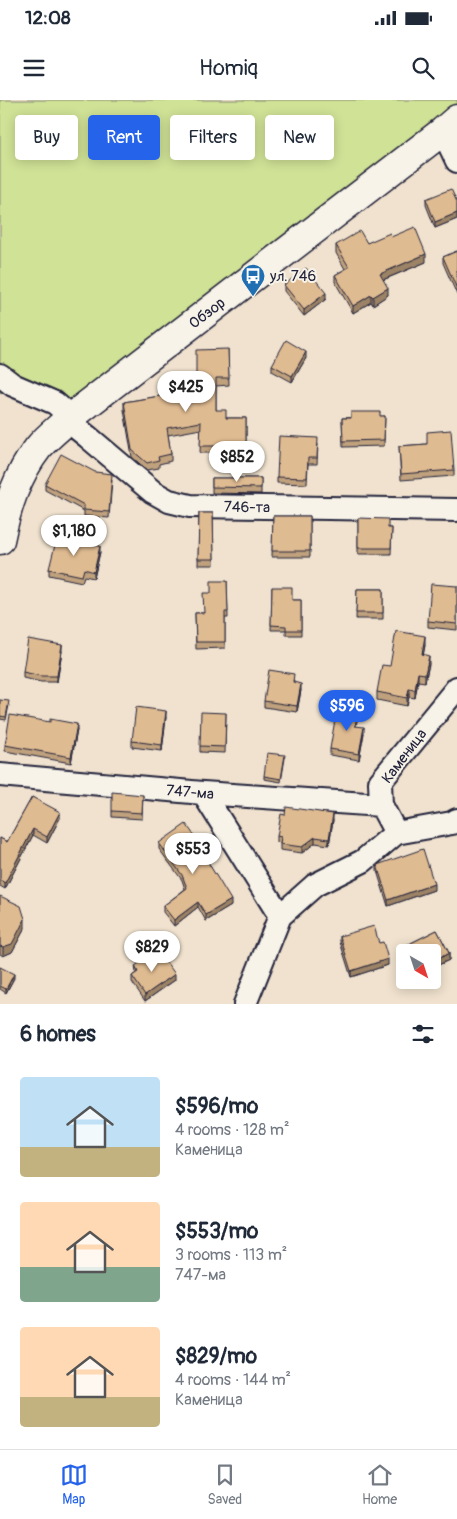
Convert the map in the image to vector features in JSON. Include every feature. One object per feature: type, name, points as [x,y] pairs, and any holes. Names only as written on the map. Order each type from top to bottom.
[{"type":"street","points":[[450,125],[457,160]]},
{"type":"street","name":"Обзор","points":[[0,540],[5,517],[20,475],[38,448],[71,416],[450,125]]},
{"type":"street","name":"746-та","points":[[4,385],[55,403],[71,416],[78,429],[153,492],[170,501],[190,506],[457,510]]},
{"type":"street","name":"Каменица","points":[[396,833],[381,805],[380,782],[457,688]]},
{"type":"street","name":"747-ма","points":[[0,775],[203,793],[381,805]]},
{"type":"street","points":[[203,793],[280,916]]},
{"type":"street","points":[[246,1004],[280,916],[315,885],[363,861],[396,833],[452,823],[457,820]]},
{"type":"green space","points":[[0,100],[457,100],[457,119],[71,417],[14,385],[0,393]]},
{"type":"building","points":[[451,189],[457,202],[457,213],[435,222],[426,199]]},
{"type":"building","points":[[415,227],[426,254],[380,274],[388,288],[373,297],[371,295],[353,306],[335,275],[349,267],[336,245],[360,231],[367,243],[390,233],[391,237]]},
{"type":"building","points":[[457,251],[457,289],[443,257]]},
{"type":"building","points":[[306,268],[326,293],[304,310],[284,285]]},
{"type":"building","points":[[286,340],[306,352],[292,376],[272,365]]},
{"type":"building","points":[[228,349],[229,378],[216,378],[216,410],[226,410],[226,418],[246,418],[246,446],[200,446],[201,422],[167,428],[171,454],[158,457],[159,460],[147,463],[132,450],[124,402],[196,390],[196,350]]},
{"type":"building","points":[[351,412],[380,412],[380,416],[385,416],[384,440],[343,441],[342,418],[351,418]]},
{"type":"building","points":[[451,430],[454,470],[401,474],[399,446],[427,444],[427,432]]},
{"type":"building","points":[[279,436],[318,438],[317,458],[308,458],[307,478],[277,477]]},
{"type":"building","points":[[61,454],[95,472],[112,474],[109,512],[84,510],[84,505],[45,484]]},
{"type":"building","points":[[212,478],[261,478],[261,488],[212,487]]},
{"type":"building","points":[[199,513],[213,513],[214,559],[198,559]]},
{"type":"building","points":[[273,516],[310,516],[310,551],[272,551]]},
{"type":"building","points":[[358,518],[388,519],[388,528],[392,528],[391,548],[358,548]]},
{"type":"building","points":[[57,537],[100,546],[94,572],[84,569],[82,576],[49,569]]},
{"type":"building","points":[[211,581],[227,581],[228,612],[225,612],[225,642],[196,642],[195,613],[204,613],[203,593],[211,593]]},
{"type":"building","points":[[431,584],[457,586],[457,624],[428,621]]},
{"type":"building","points":[[272,587],[292,587],[292,600],[301,600],[301,630],[286,630],[286,626],[271,625]]},
{"type":"building","points":[[357,589],[383,589],[383,613],[356,613]]},
{"type":"building","points":[[396,631],[425,636],[422,654],[429,656],[425,674],[418,673],[415,690],[409,689],[407,698],[377,692],[382,665],[390,666]]},
{"type":"building","points":[[28,639],[62,645],[57,676],[41,676],[23,672]]},
{"type":"building","points":[[269,670],[294,674],[293,682],[301,684],[297,706],[264,701]]},
{"type":"building","points":[[0,700],[9,701],[6,717],[0,716]]},
{"type":"building","points":[[136,707],[166,711],[162,745],[132,741]]},
{"type":"building","points":[[337,708],[358,711],[355,726],[364,727],[359,754],[330,749]]},
{"type":"building","points":[[201,712],[226,713],[225,747],[200,746]]},
{"type":"building","points":[[10,715],[50,722],[50,719],[77,724],[71,757],[5,745]]},
{"type":"building","points":[[267,753],[285,755],[281,779],[264,776]]},
{"type":"building","points":[[112,792],[143,795],[142,813],[112,811]]},
{"type":"building","points":[[32,797],[60,812],[47,837],[33,829],[5,883],[0,880],[0,838],[7,842]]},
{"type":"building","points":[[286,807],[333,814],[329,839],[315,837],[302,847],[280,844],[281,837],[277,836],[281,814],[285,815]]},
{"type":"building","points":[[186,824],[204,849],[201,851],[231,900],[206,915],[198,902],[174,920],[163,906],[187,888],[182,875],[159,843]]},
{"type":"building","points":[[423,849],[434,884],[388,900],[377,865]]},
{"type":"building","points":[[0,896],[21,906],[25,919],[12,944],[3,947],[0,946]]},
{"type":"building","points":[[374,926],[379,943],[383,942],[388,959],[351,971],[340,936]]},
{"type":"building","points":[[437,930],[449,953],[441,957],[441,944],[409,944]]},
{"type":"building","points":[[158,951],[175,974],[145,995],[132,976],[138,972],[135,966]]},
{"type":"building","points":[[0,967],[14,974],[6,989],[0,986]]},
{"type":"place","name":"ул. 746","points":[[253,297]]}]
